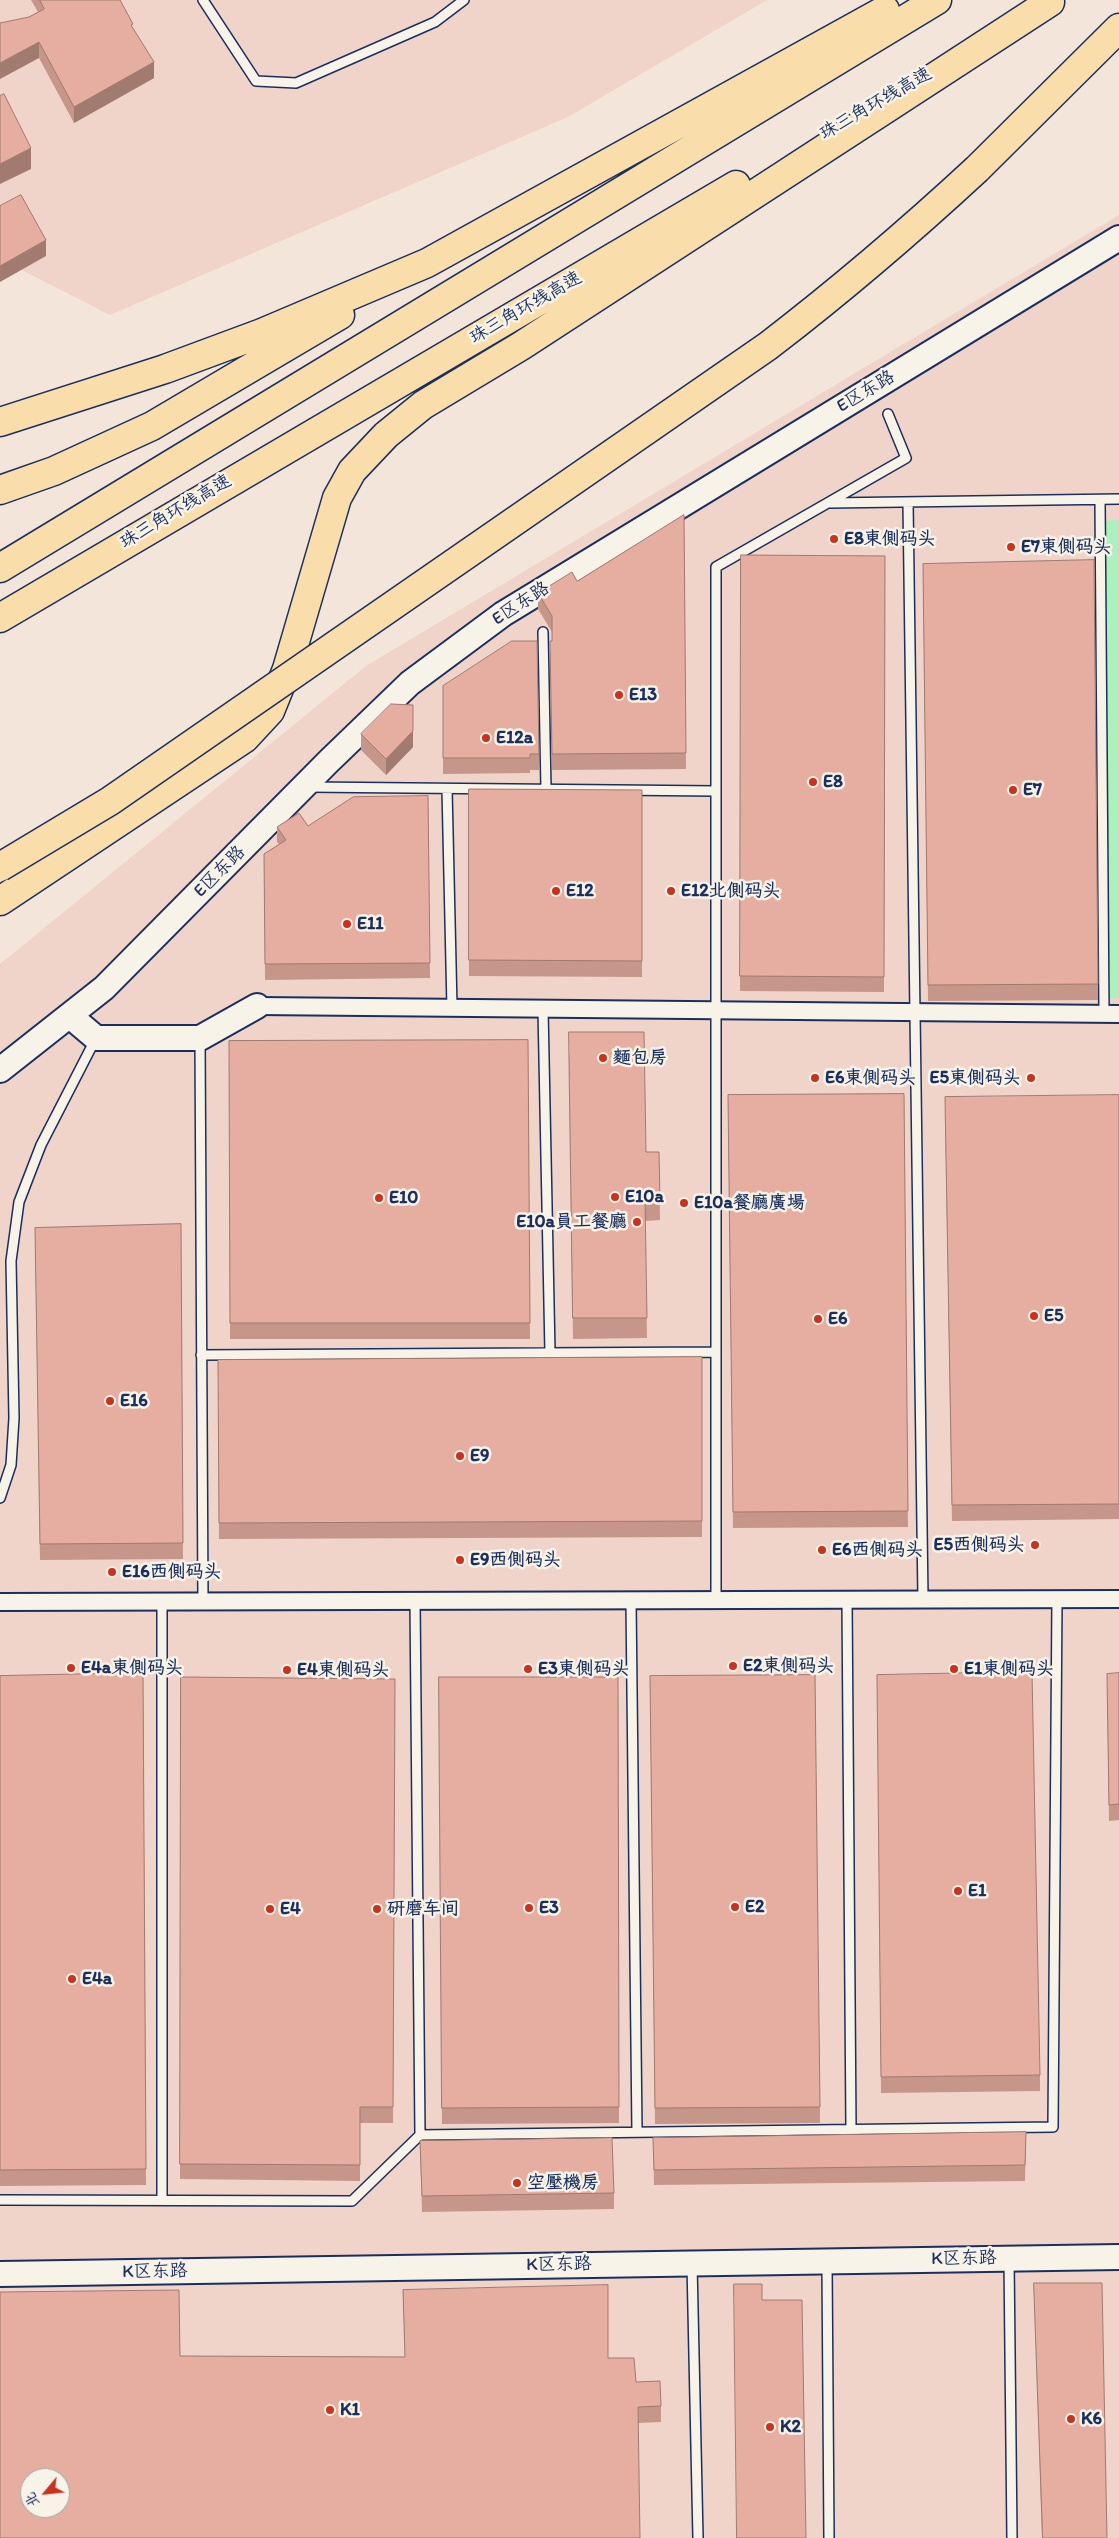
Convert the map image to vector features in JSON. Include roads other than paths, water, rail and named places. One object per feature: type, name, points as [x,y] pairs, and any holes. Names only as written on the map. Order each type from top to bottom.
[{"type":"highway","points":[[0,490],[103,450],[152,426],[208,395],[427,263],[904,0]]},
{"type":"highway","points":[[0,568],[937,0]]},
{"type":"highway","points":[[0,901],[245,738],[270,711],[287,669],[337,498],[352,471],[386,435],[423,406],[521,346],[1052,1]]},
{"type":"highway","name":"珠三角环线高速","points":[[0,618],[220,486],[1052,1]]},
{"type":"highway","points":[[0,867],[110,801],[768,346],[837,294],[907,234],[1119,28]]},
{"type":"highway","points":[[0,422],[165,369],[262,333],[427,263]]},
{"type":"street","name":"E区东路","points":[[0,1070],[104,988],[410,683],[503,614],[1119,238]]},
{"type":"street","points":[[70,1016],[96,1038],[200,1038],[256,1006],[1112,1014]]},
{"type":"street","points":[[0,1602],[1119,1599]]},
{"type":"street","name":"K区东路","points":[[0,2274],[1119,2257]]},
{"type":"lane","points":[[203,0],[256,81],[296,83],[435,22],[464,0]]},
{"type":"lane","points":[[716,1600],[716,567],[906,458],[888,414]]},
{"type":"lane","points":[[1100,500],[1112,1014]]},
{"type":"lane","points":[[828,503],[1119,500]]},
{"type":"lane","points":[[908,502],[923,1600]]},
{"type":"lane","points":[[543,632],[546,789]]},
{"type":"lane","points":[[305,787],[716,791]]},
{"type":"lane","points":[[448,788],[452,1008]]},
{"type":"lane","points":[[544,1009],[550,1353]]},
{"type":"lane","points":[[0,1498],[12,1466],[14,1418],[11,1261],[19,1202],[41,1145],[96,1038]]},
{"type":"lane","points":[[200,1038],[203,1602]]},
{"type":"lane","points":[[201,1355],[716,1352]]},
{"type":"lane","points":[[0,2200],[352,2201],[420,2135],[1053,2126],[1057,1599]]},
{"type":"lane","points":[[631,1600],[637,2132]]},
{"type":"lane","points":[[847,1600],[851,2129]]},
{"type":"lane","points":[[415,1601],[420,2135]]},
{"type":"lane","points":[[162,1602],[162,2200]]},
{"type":"lane","points":[[1009,2258],[1012,2538]]},
{"type":"lane","points":[[827,2262],[829,2538]]},
{"type":"lane","points":[[692,2263],[698,2538]]},
{"type":"place","name":"E8東側码头","points":[[834,539]]},
{"type":"place","name":"E7東側码头","points":[[1011,547]]},
{"type":"place","name":"E13","points":[[619,695]]},
{"type":"place","name":"E12a","points":[[486,738]]},
{"type":"place","name":"E8","points":[[813,782]]},
{"type":"place","name":"E7","points":[[1013,790]]},
{"type":"place","name":"E12","points":[[556,891]]},
{"type":"place","name":"E12北側码头","points":[[671,891]]},
{"type":"place","name":"E11","points":[[347,924]]},
{"type":"place","name":"麵包房","points":[[603,1058]]},
{"type":"place","name":"E6東側码头","points":[[815,1078]]},
{"type":"place","name":"E5東側码头","points":[[1031,1078]]},
{"type":"place","name":"E10a","points":[[615,1197]]},
{"type":"place","name":"E10","points":[[379,1198]]},
{"type":"place","name":"E10a餐廳廣場","points":[[684,1203]]},
{"type":"place","name":"E10a員工餐廳","points":[[637,1222]]},
{"type":"place","name":"E5","points":[[1034,1316]]},
{"type":"place","name":"E6","points":[[818,1319]]},
{"type":"place","name":"E16","points":[[110,1401]]},
{"type":"place","name":"E9","points":[[460,1456]]},
{"type":"place","name":"E5西側码头","points":[[1035,1545]]},
{"type":"place","name":"E6西側码头","points":[[822,1550]]},
{"type":"place","name":"E9西側码头","points":[[460,1560]]},
{"type":"place","name":"E16西側码头","points":[[112,1572]]},
{"type":"place","name":"E2東側码头","points":[[733,1666]]},
{"type":"place","name":"E4a東側码头","points":[[71,1668]]},
{"type":"place","name":"E3東側码头","points":[[528,1669]]},
{"type":"place","name":"E1東側码头","points":[[954,1669]]},
{"type":"place","name":"E4東側码头","points":[[287,1670]]},
{"type":"place","name":"E1","points":[[958,1891]]},
{"type":"place","name":"E2","points":[[735,1907]]},
{"type":"place","name":"E3","points":[[529,1908]]},
{"type":"place","name":"E4","points":[[270,1909]]},
{"type":"place","name":"研磨车间","points":[[377,1909]]},
{"type":"place","name":"E4a","points":[[72,1979]]},
{"type":"place","name":"空壓機房","points":[[517,2183]]},
{"type":"place","name":"K1","points":[[330,2410]]},
{"type":"place","name":"K6","points":[[1071,2419]]},
{"type":"place","name":"K2","points":[[770,2427]]}]
